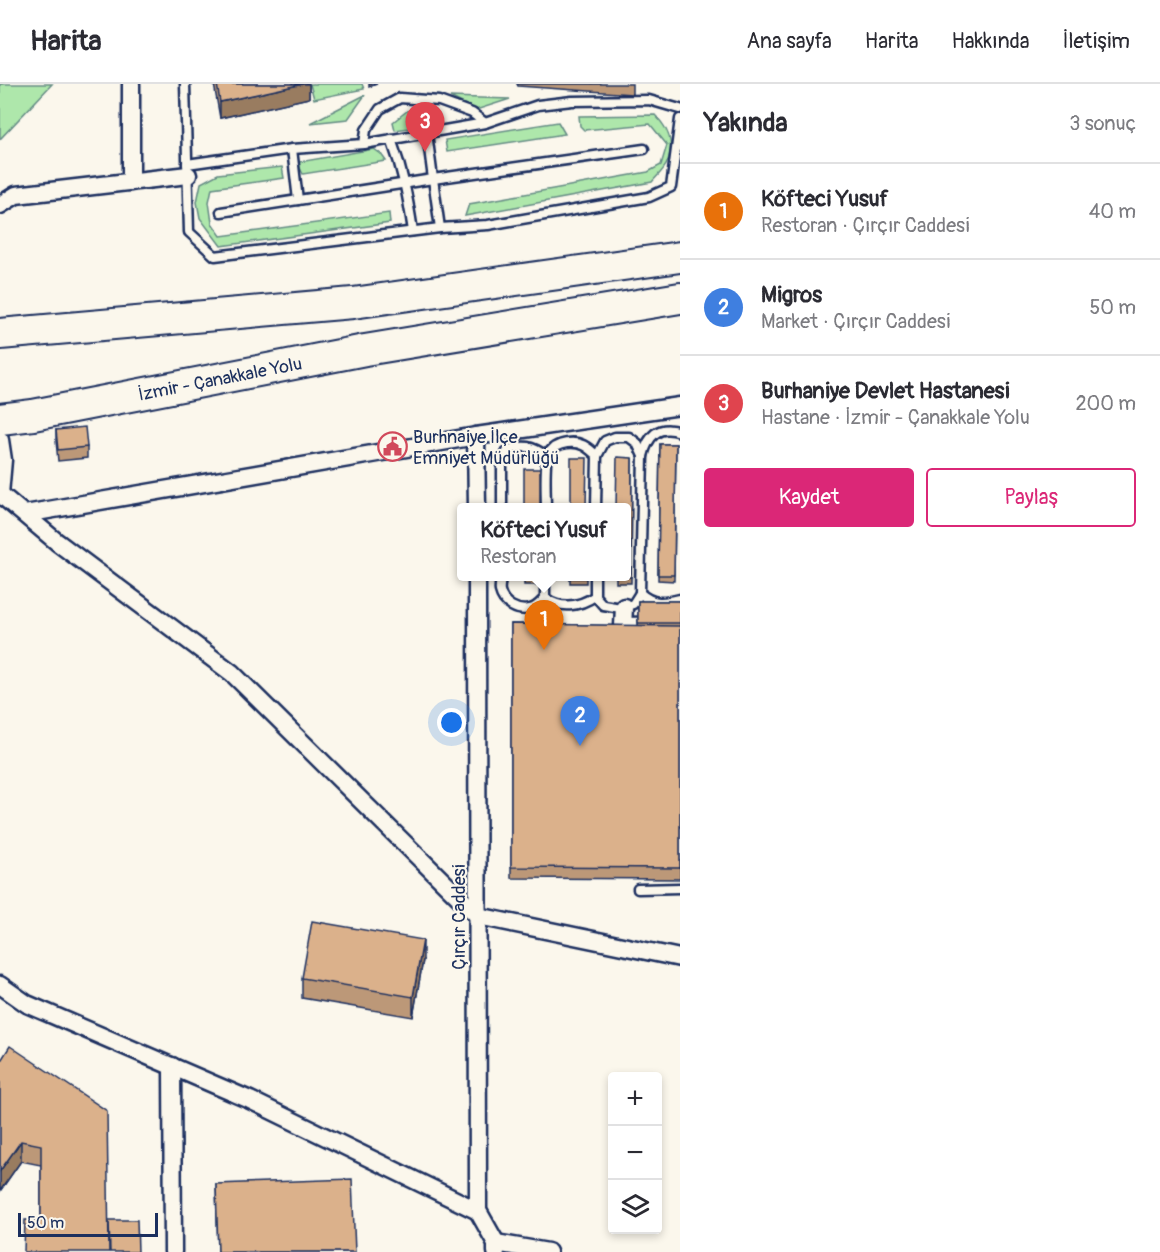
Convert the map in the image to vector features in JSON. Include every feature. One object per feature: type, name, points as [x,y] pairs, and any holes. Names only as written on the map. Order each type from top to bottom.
[{"type":"highway","points":[[0,334],[353,303],[680,257]]},
{"type":"highway","name":"İzmir - Çanakkale Yolu","points":[[0,419],[33,415],[354,352],[680,298]]},
{"type":"street","points":[[131,84],[132,182]]},
{"type":"street","points":[[0,206],[16,195],[132,182],[188,169]]},
{"type":"street","points":[[25,514],[476,436],[680,406]]},
{"type":"street","points":[[476,436],[477,503]]},
{"type":"street","points":[[0,440],[3,460],[0,494],[57,542],[232,673],[478,916],[680,958]]},
{"type":"street","name":"Çırçır Caddesi","points":[[477,581],[477,1211]]},
{"type":"street","points":[[624,607],[623,626],[673,632]]},
{"type":"street","points":[[0,985],[27,1004],[250,1100],[477,1211],[496,1248],[548,1252]]},
{"type":"street","points":[[172,1066],[173,1252]]},
{"type":"lane","points":[[185,84],[189,232],[215,256],[412,231],[488,225],[649,197],[671,187],[680,119]]},
{"type":"lane","points":[[364,144],[366,130],[380,109],[400,98],[439,101],[472,113],[485,123]]},
{"type":"lane","points":[[188,169],[292,149],[364,144],[485,123],[538,105],[572,101],[649,100],[680,109]]},
{"type":"lane","points":[[427,133],[440,228]]},
{"type":"lane","points":[[391,139],[405,183],[412,231]]},
{"type":"lane","points":[[292,149],[298,200]]},
{"type":"lane","points":[[221,212],[644,149]]},
{"type":"lane","points":[[595,581],[595,596],[603,604],[621,608],[633,604],[640,593],[643,456],[646,443],[654,433],[666,429],[680,432]]},
{"type":"lane","points":[[596,503],[597,456],[605,441],[615,436],[629,437],[637,443],[643,456]]},
{"type":"lane","points":[[546,503],[546,456],[555,446],[570,442],[580,443],[597,456]]},
{"type":"lane","points":[[502,503],[502,461],[507,450],[518,446],[528,447],[546,456]]},
{"type":"lane","points":[[501,581],[500,591],[506,603],[517,609],[528,610],[536,607],[545,598],[545,581]]},
{"type":"lane","points":[[640,593],[655,602],[680,599]]},
{"type":"lane","points":[[545,598],[554,604],[568,605],[584,603],[595,596]]},
{"type":"lane","points":[[638,890],[680,888]]},
{"type":"green space","points":[[0,84],[52,84],[0,139]]},
{"type":"green space","points":[[310,84],[362,84],[364,89],[314,99]]},
{"type":"green space","points":[[365,95],[348,119],[310,123]]},
{"type":"green space","points":[[450,97],[510,99],[476,110]]},
{"type":"green space","points":[[427,109],[436,113],[440,119],[438,124],[395,130],[393,122],[407,111]]},
{"type":"green space","points":[[655,115],[667,131],[670,149],[666,166],[652,182],[465,216],[469,204],[648,172],[661,165],[667,145],[650,124],[584,130],[580,126],[579,116]]},
{"type":"green space","points":[[558,122],[565,134],[447,152],[445,140]]},
{"type":"green space","points":[[374,149],[386,161],[303,174],[300,168],[299,162]]},
{"type":"green space","points":[[282,167],[284,178],[212,188],[209,202],[212,223],[221,236],[389,213],[390,223],[221,246],[200,218],[197,202],[201,183],[218,174]]},
{"type":"building","points":[[217,84],[303,84],[220,102]]},
{"type":"building","points":[[85,427],[87,447],[58,450],[56,430]]},
{"type":"building","points":[[660,444],[676,444],[674,575],[658,575]]},
{"type":"building","points":[[617,457],[632,458],[631,577],[631,503],[616,503]]},
{"type":"building","points":[[571,458],[587,458],[586,503],[571,503]]},
{"type":"building","points":[[524,469],[540,469],[540,503],[524,503]]},
{"type":"building","points":[[638,601],[680,601],[680,623],[638,623]]},
{"type":"building","points":[[511,624],[680,626],[680,868],[511,867]]},
{"type":"building","points":[[312,921],[423,940],[413,997],[302,978]]},
{"type":"building","points":[[10,1046],[107,1111],[109,1252],[24,1252],[25,1220],[41,1220],[41,1145],[21,1141],[0,1171],[0,1062]]},
{"type":"building","points":[[352,1179],[355,1252],[218,1252],[216,1184]]},
{"type":"building","points":[[109,1220],[137,1220],[138,1252],[110,1252]]},
{"type":"place","name":"Burhaniye Devlet Hastanesi","points":[[425,152]]},
{"type":"place","name":"Burhnaiye İlçe Emniyet Müdürlüğü","points":[[392,447]]},
{"type":"place","name":"Köfteci Yusuf","points":[[544,650]]},
{"type":"place","name":"Migros","points":[[580,746]]}]
